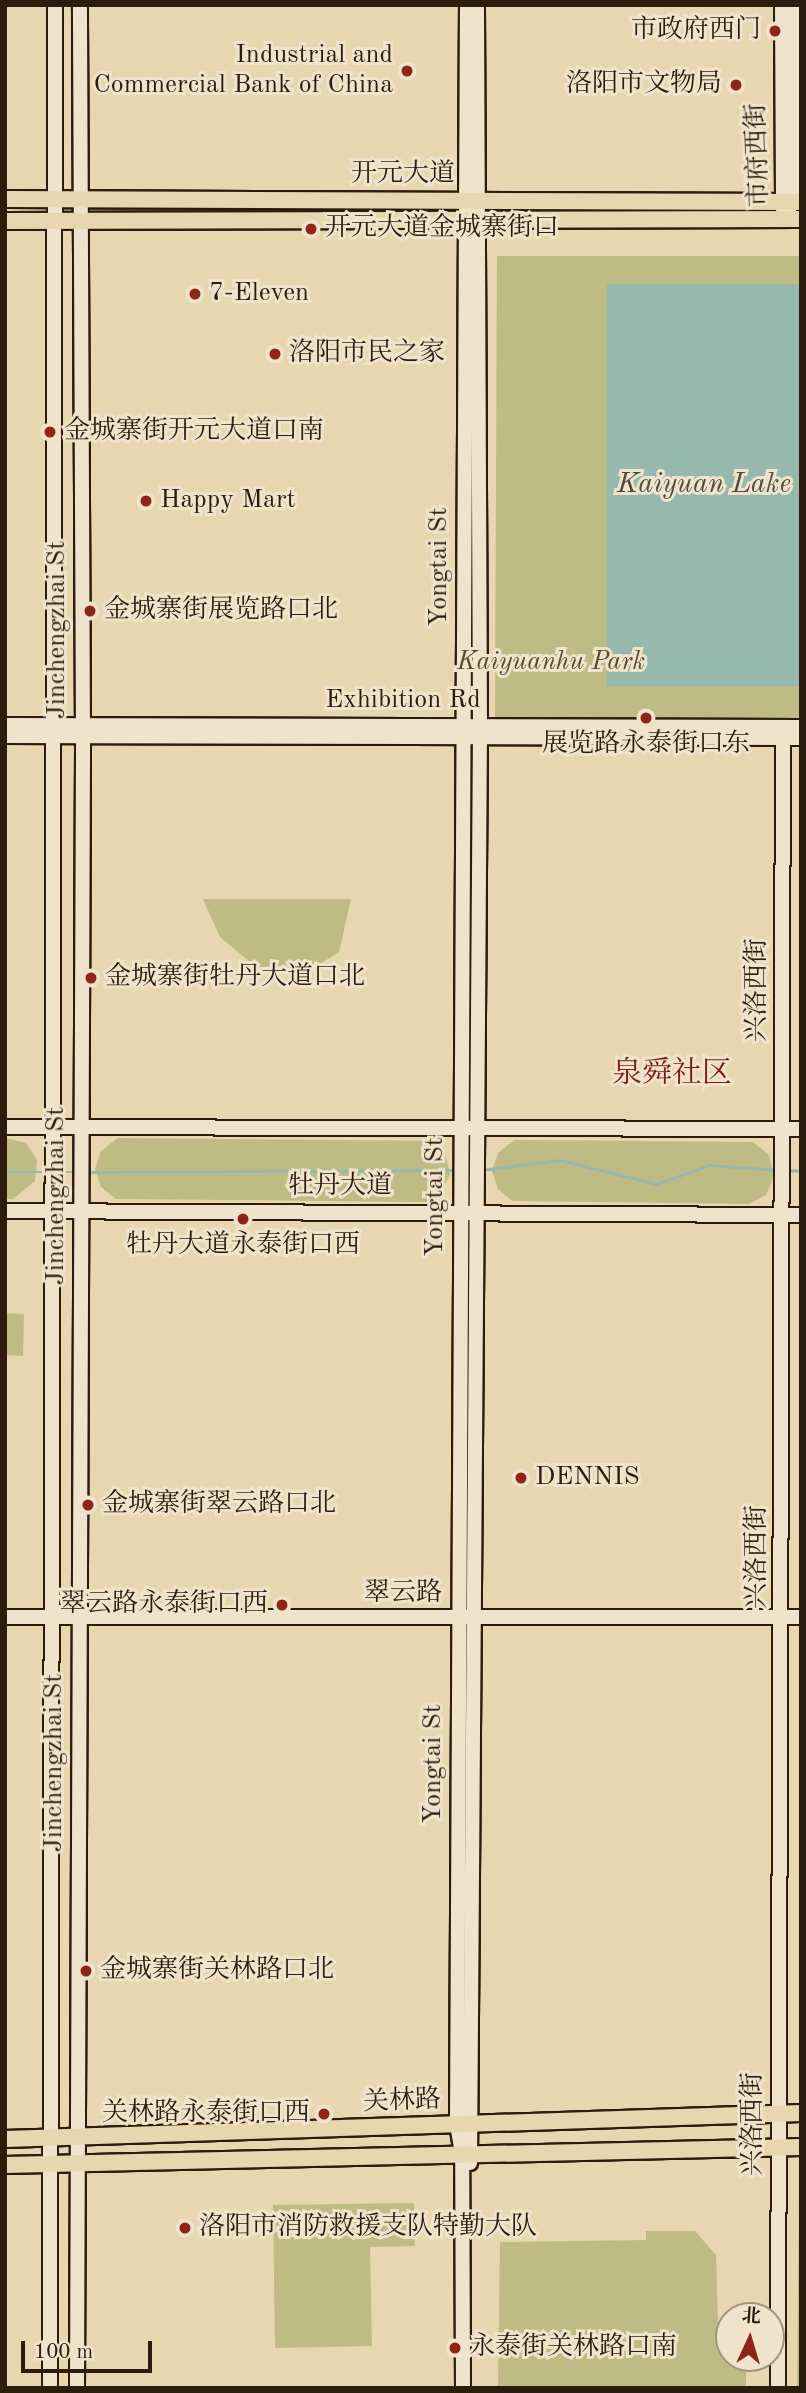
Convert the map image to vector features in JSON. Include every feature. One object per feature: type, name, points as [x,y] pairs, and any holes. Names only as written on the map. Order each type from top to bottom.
[{"type":"main road","name":"Jinchengzhai St","points":[[50,2388],[56,730],[55,5]]},
{"type":"main road","name":"Jinchengzhai St","points":[[77,2388],[83,730],[80,5]]},
{"type":"main road","name":"Yongtai St","points":[[466,1622],[476,1212],[480,731],[467,5]]},
{"type":"main road","name":"Yongtai St","points":[[472,200],[477,5]]},
{"type":"main road","name":"市府西街","points":[[787,7],[793,219]]},
{"type":"main road","name":"开元大道","points":[[5,199],[791,202]]},
{"type":"main road","name":"Yongtai St","points":[[470,2388],[465,2125],[466,1622],[460,1212],[472,219]]},
{"type":"main road","name":"开元大道","points":[[5,220],[793,219]]},
{"type":"main road","name":"Exhibition Rd","points":[[5,724],[56,730],[791,733]]},
{"type":"main road","name":"Exhibition Rd","points":[[5,736],[56,730]]},
{"type":"main road","name":"兴洛西街","points":[[785,2388],[791,1622],[790,1215],[786,1169],[791,1129],[791,733]]},
{"type":"main road","points":[[5,1127],[791,1129]]},
{"type":"main road","name":"牡丹大道","points":[[5,1211],[790,1215]]},
{"type":"main road","name":"翠云路","points":[[5,1617],[54,1621],[791,1622]]},
{"type":"main road","name":"翠云路","points":[[5,1625],[54,1621]]},
{"type":"main road","name":"关林路","points":[[5,2139],[788,2113]]},
{"type":"main road","name":"兴洛西街","points":[[778,2388],[788,2148]]},
{"type":"main road","name":"关林路","points":[[5,2165],[788,2148]]},
{"type":"main road","name":"Yongtai St","points":[[463,2388],[466,2153]]},
{"type":"green space","name":"Kaiyuanhu Park","points":[[497,256],[801,256],[801,284],[607,285],[607,685],[801,686],[801,719],[495,720]]},
{"type":"green space","points":[[203,899],[351,899],[339,952],[318,965],[256,967],[220,937]]},
{"type":"green space","points":[[5,1138],[26,1143],[37,1160],[35,1181],[13,1199],[5,1199]]},
{"type":"green space","points":[[118,1138],[429,1141],[445,1154],[450,1174],[441,1193],[425,1202],[116,1199],[101,1187],[95,1169],[101,1151]]},
{"type":"green space","points":[[514,1140],[753,1142],[769,1155],[774,1176],[766,1195],[749,1204],[512,1201],[498,1189],[492,1171],[498,1153]]},
{"type":"green space","points":[[5,1313],[24,1314],[23,1356],[5,1355]]},
{"type":"green space","points":[[801,1781],[801,2388],[797,2388],[800,2098]]},
{"type":"green space","points":[[414,2203],[415,2246],[370,2247],[372,2346],[275,2348],[273,2205]]},
{"type":"green space","points":[[646,2231],[695,2231],[716,2255],[715,2372],[746,2372],[746,2388],[498,2388],[500,2242],[646,2240]]},
{"type":"water","name":"Kaiyuan Lake","points":[[607,284],[801,284],[801,686],[607,686]]},
{"type":"waterway","points":[[481,1170],[560,1160],[656,1184],[710,1165],[778,1170]]},
{"type":"waterway","points":[[86,1172],[457,1170]]},
{"type":"waterway","points":[[788,1170],[801,1171]]},
{"type":"waterway","points":[[5,1172],[47,1172]]},
{"type":"waterway","points":[[58,1172],[75,1172]]},
{"type":"place","name":"市政府西门","points":[[775,31]]},
{"type":"place","name":"Industrial and Commercial Bank of China","points":[[407,71]]},
{"type":"place","name":"洛阳市文物局","points":[[736,85]]},
{"type":"place","name":"开元大道金城寨街口","points":[[311,229]]},
{"type":"place","name":"7-Eleven","points":[[195,294]]},
{"type":"place","name":"洛阳市民之家","points":[[275,354]]},
{"type":"place","name":"金城寨街开元大道口南","points":[[50,432]]},
{"type":"place","name":"Happy Mart","points":[[146,501]]},
{"type":"place","name":"金城寨街展览路口北","points":[[90,611]]},
{"type":"place","name":"展览路永泰街口东","points":[[646,718]]},
{"type":"place","name":"金城寨街牡丹大道口北","points":[[91,978]]},
{"type":"place","name":"牡丹大道永泰街口西","points":[[243,1219]]},
{"type":"place","name":"DENNIS","points":[[521,1478]]},
{"type":"place","name":"金城寨街翠云路口北","points":[[88,1505]]},
{"type":"place","name":"翠云路永泰街口西","points":[[282,1605]]},
{"type":"place","name":"金城寨街关林路口北","points":[[86,1971]]},
{"type":"place","name":"关林路永泰街口西","points":[[324,2114]]},
{"type":"place","name":"洛阳市消防救援支队特勤大队","points":[[185,2228]]},
{"type":"place","name":"永泰街关林路口南","points":[[455,2348]]},
{"type":"district","name":"泉舜社区","points":[[672,1074]]}]
